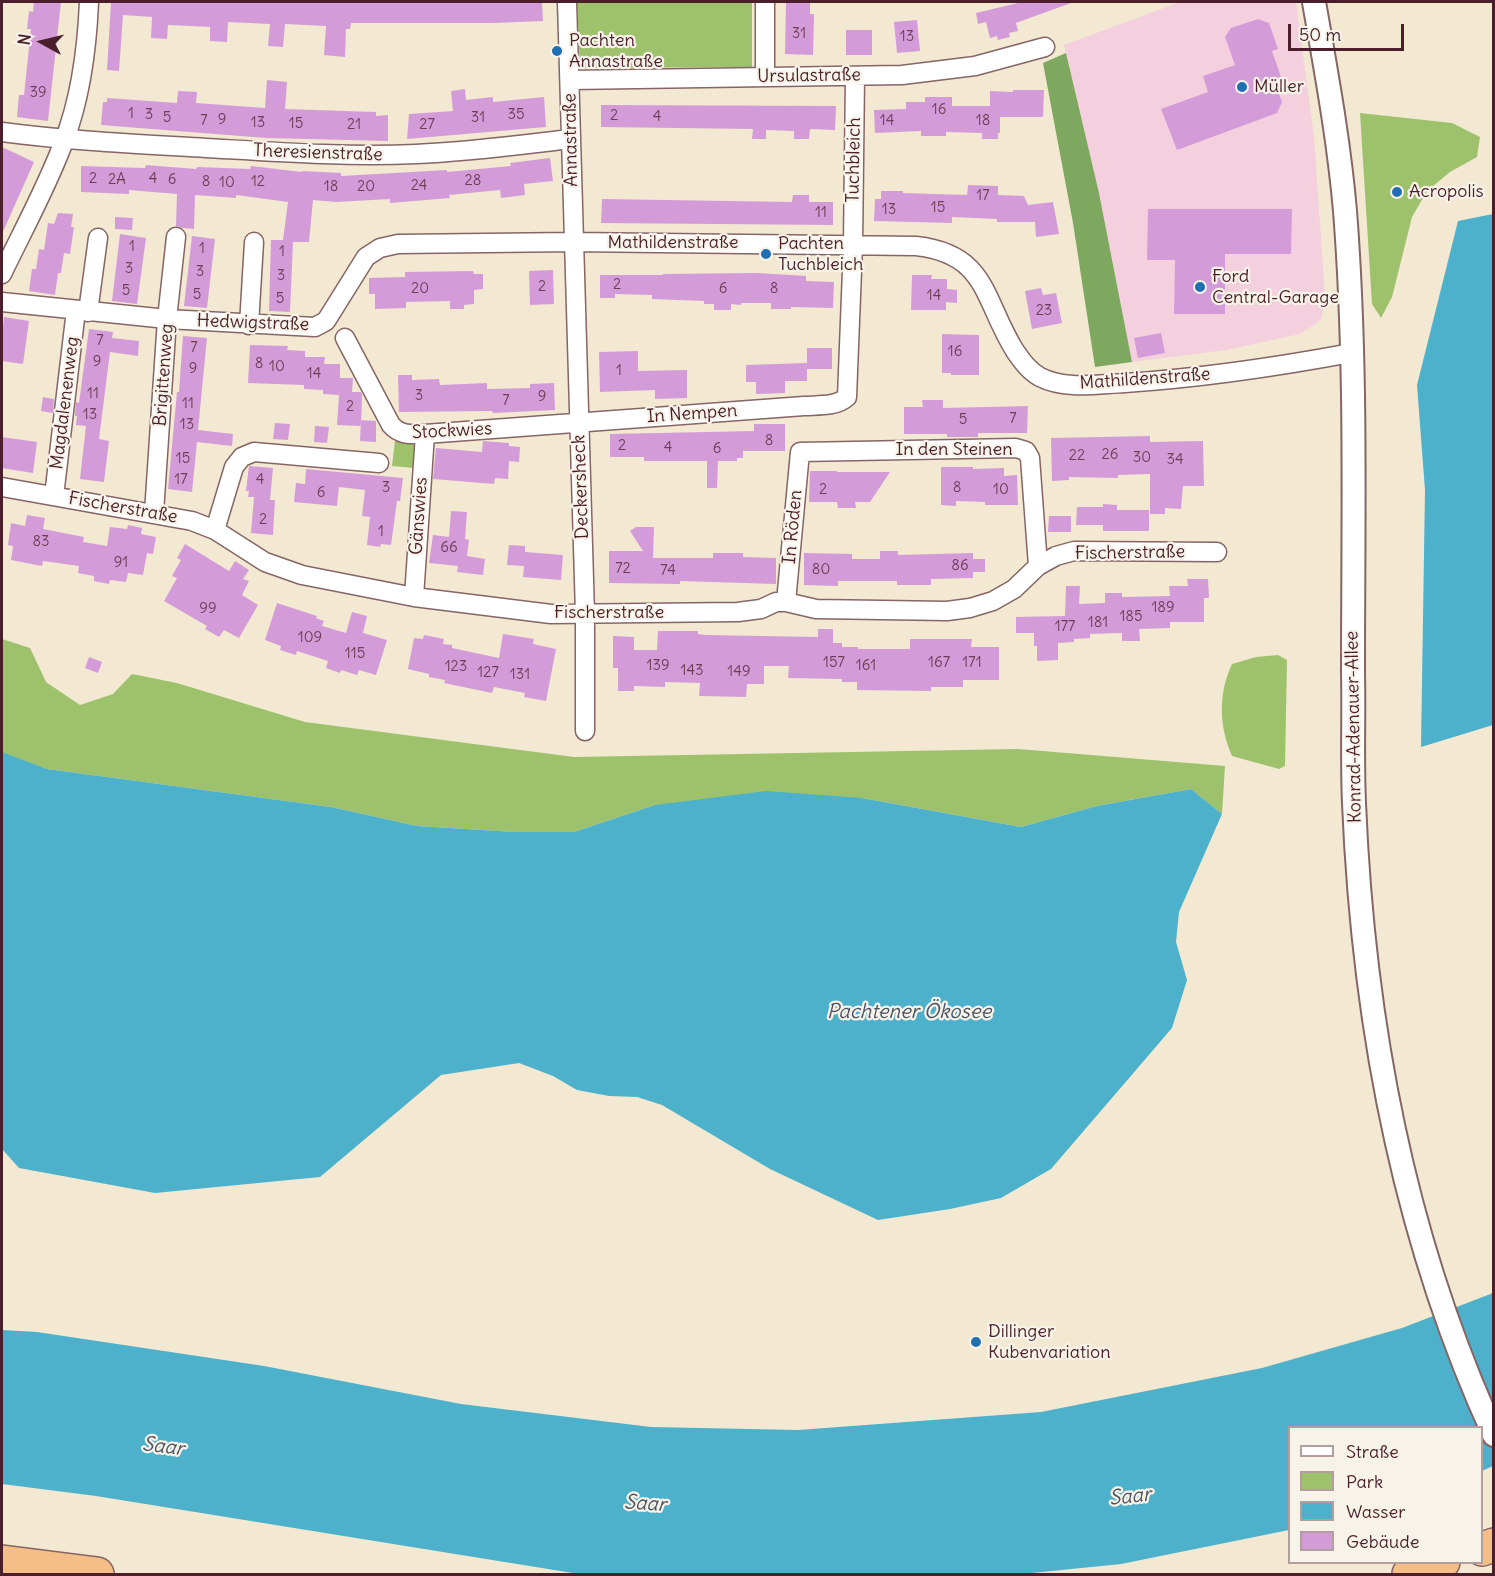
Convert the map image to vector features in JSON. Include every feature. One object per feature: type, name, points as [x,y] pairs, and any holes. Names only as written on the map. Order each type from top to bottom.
[{"type":"highway","points":[[2,1562],[97,1575]]},
{"type":"highway","points":[[1409,1575],[1440,1564]]},
{"type":"street","points":[[2,274],[46,185],[73,115],[85,56],[88,2]]},
{"type":"street","name":"Annastraße","points":[[567,2],[573,242]]},
{"type":"street","points":[[765,2],[765,77]]},
{"type":"street","name":"Konrad-Adenauer-Allee","points":[[1314,2],[1345,208],[1351,353],[1354,800],[1363,941],[1387,1095],[1416,1222],[1433,1279],[1473,1390],[1494,1435]]},
{"type":"street","name":"Ursulastraße","points":[[570,80],[933,73],[975,66],[1045,47]]},
{"type":"street","name":"Tuchbleich","points":[[804,406],[836,404],[847,398],[853,245],[855,76]]},
{"type":"street","name":"Theresienstraße","points":[[2,132],[65,140],[308,154],[367,155],[440,153],[571,140]]},
{"type":"street","name":"Brigittenweg","points":[[154,513],[167,319],[176,237]]},
{"type":"street","name":"Magdalenenweg","points":[[54,496],[82,311],[98,238]]},
{"type":"street","points":[[249,325],[254,242]]},
{"type":"street","name":"Mathildenstraße","points":[[573,242],[933,248],[948,253],[972,270],[982,283],[1010,342],[1023,363],[1038,376],[1051,381],[1081,385],[1199,377],[1351,353]]},
{"type":"street","name":"Hedwigstraße","points":[[2,302],[167,319],[315,327],[326,321],[366,257],[380,248],[398,244],[573,242]]},
{"type":"street","name":"Deckersheck","points":[[573,242],[585,614],[585,731]]},
{"type":"street","name":"Stockwies","points":[[345,338],[391,425],[397,432],[425,434],[579,422]]},
{"type":"street","name":"In Nempen","points":[[579,422],[804,406]]},
{"type":"street","name":"Gänswies","points":[[414,597],[425,434]]},
{"type":"street","name":"In den Steinen","points":[[800,452],[1016,448],[1026,451],[1030,458],[1038,566]]},
{"type":"street","points":[[214,530],[234,467],[242,457],[254,452],[379,463]]},
{"type":"street","name":"In Röden","points":[[786,602],[800,452]]},
{"type":"street","name":"Fischerstraße","points":[[2,487],[192,521],[214,530],[265,562],[302,575],[414,597],[496,608],[585,614],[738,612],[761,609],[776,602],[816,609],[947,611],[970,608],[993,601],[1014,589],[1038,566],[1056,556],[1074,551],[1217,552]]},
{"type":"shaded area","points":[[1180,2],[1296,2],[1314,137],[1325,297],[1321,320],[1300,334],[1226,350],[1132,362],[1099,193],[1064,45]]},
{"type":"green space","points":[[577,2],[752,2],[752,67],[580,68]]},
{"type":"green space","points":[[1066,53],[1099,193],[1132,362],[1095,367],[1073,223],[1043,63]]},
{"type":"green space","points":[[1360,113],[1452,123],[1480,137],[1477,157],[1450,172],[1427,191],[1412,217],[1392,297],[1381,318],[1372,304]]},
{"type":"green space","points":[[395,441],[409,441],[415,446],[414,468],[392,466]]},
{"type":"green space","points":[[2,639],[30,648],[46,682],[80,705],[113,694],[132,674],[177,683],[305,722],[574,757],[1018,749],[1225,766],[1222,814],[1191,789],[1097,806],[1021,827],[862,798],[655,805],[574,832],[515,832],[417,826],[331,807],[47,769],[4,754],[2,752]]},
{"type":"green space","points":[[1278,655],[1287,660],[1285,766],[1279,769],[1232,756],[1225,733],[1222,710],[1224,687],[1232,664],[1256,657]]},
{"type":"water","points":[[1493,214],[1493,725],[1421,747],[1425,490],[1417,385],[1458,221]]},
{"type":"water","name":"Pachtener Ökosee","points":[[2,752],[47,769],[331,807],[417,826],[515,832],[574,832],[655,805],[766,791],[862,798],[1021,827],[1097,806],[1191,789],[1222,814],[1179,912],[1176,942],[1187,980],[1172,1028],[1051,1169],[1001,1198],[950,1209],[878,1220],[770,1169],[662,1105],[637,1097],[609,1096],[577,1090],[553,1076],[519,1063],[441,1075],[320,1177],[155,1193],[19,1168],[2,1149]]},
{"type":"water","name":"Saar","points":[[1493,1293],[1493,1466],[1483,1471],[1483,1426],[1288,1426],[1288,1530],[1121,1564],[1022,1574],[579,1574],[96,1496],[2,1484],[2,1330],[37,1332],[264,1366],[461,1404],[651,1427],[798,1430],[1041,1412],[1262,1368],[1402,1328]]},
{"type":"building","points":[[34,2],[61,2],[48,121],[17,117],[19,95],[24,95],[31,29],[27,29],[29,11],[33,12]]},
{"type":"building","points":[[111,2],[542,2],[543,21],[351,23],[350,29],[346,29],[345,57],[324,55],[326,26],[285,24],[283,47],[268,46],[270,24],[228,22],[227,42],[210,41],[210,27],[168,25],[167,39],[151,38],[152,17],[123,15],[119,71],[107,70]]},
{"type":"building","points":[[786,2],[810,2],[810,14],[814,14],[813,55],[785,54]]},
{"type":"building","points":[[1022,2],[1071,3],[1016,23],[1018,31],[1009,33],[1010,37],[998,40],[997,36],[990,38],[986,22],[978,24],[976,13]]},
{"type":"building","name":"Müller","points":[[1258,19],[1269,23],[1278,49],[1272,51],[1282,80],[1275,83],[1282,102],[1277,113],[1177,150],[1161,109],[1208,92],[1203,76],[1235,65],[1225,37],[1231,28]]},
{"type":"building","points":[[917,20],[920,51],[897,53],[894,22]]},
{"type":"building","points":[[846,30],[872,30],[872,55],[846,55]]},
{"type":"building","points":[[267,80],[287,82],[285,109],[376,112],[376,116],[388,115],[388,141],[266,138],[101,125],[103,102],[107,102],[107,98],[177,103],[178,91],[197,92],[196,103],[265,108]]},
{"type":"building","points":[[465,89],[466,100],[493,97],[493,102],[544,97],[546,127],[407,139],[409,114],[453,111],[451,91]]},
{"type":"building","points":[[1013,90],[1044,90],[1043,117],[1000,117],[998,139],[982,139],[982,133],[946,132],[946,136],[921,136],[921,131],[875,133],[874,110],[906,109],[906,102],[925,102],[925,97],[952,97],[952,106],[990,106],[990,91],[1013,92]]},
{"type":"building","points":[[601,105],[836,106],[835,130],[810,129],[809,139],[794,139],[794,131],[766,130],[766,139],[752,139],[753,129],[601,127]]},
{"type":"building","points":[[2,147],[34,162],[2,234]]},
{"type":"building","points":[[550,158],[553,181],[524,184],[525,195],[501,198],[500,190],[449,195],[450,198],[390,203],[390,199],[336,202],[313,200],[309,242],[293,242],[290,312],[269,311],[271,240],[283,240],[288,202],[236,195],[236,198],[195,195],[194,229],[176,226],[177,194],[129,190],[129,194],[81,192],[81,166],[145,168],[146,165],[196,169],[197,167],[250,169],[251,166],[302,172],[341,173],[341,176],[447,170],[447,172],[511,166],[510,163]]},
{"type":"building","points":[[968,185],[998,186],[998,195],[1024,196],[1028,205],[1053,202],[1059,234],[1036,237],[1035,222],[997,222],[997,219],[952,217],[952,223],[874,221],[875,199],[881,199],[881,191],[967,195]]},
{"type":"building","points":[[793,195],[809,195],[809,202],[833,202],[833,225],[601,223],[602,199],[792,202]]},
{"type":"building","name":"Ford Central-Garage","points":[[1148,209],[1292,209],[1291,254],[1225,254],[1225,314],[1174,314],[1175,260],[1147,260]]},
{"type":"building","points":[[58,213],[73,214],[71,227],[74,227],[70,254],[64,253],[55,295],[29,291],[32,269],[36,269],[39,249],[44,250],[48,223],[54,224]]},
{"type":"building","points":[[115,217],[133,218],[132,230],[115,229]]},
{"type":"building","points":[[120,234],[146,238],[137,304],[112,301]]},
{"type":"building","points":[[192,236],[215,239],[207,308],[184,306]]},
{"type":"building","points":[[553,270],[554,304],[530,305],[529,271]]},
{"type":"building","points":[[473,271],[474,274],[483,274],[483,289],[474,290],[474,304],[464,305],[464,309],[450,309],[450,301],[406,302],[406,308],[375,309],[375,294],[369,294],[369,278],[405,277],[405,272]]},
{"type":"building","points":[[757,273],[806,276],[806,281],[834,282],[833,308],[771,309],[771,303],[741,303],[741,305],[731,304],[731,310],[714,310],[714,304],[704,304],[704,301],[652,299],[652,295],[615,294],[615,298],[600,298],[600,275]]},
{"type":"building","points":[[912,275],[932,275],[931,279],[947,279],[947,289],[957,290],[957,303],[946,302],[946,310],[911,310]]},
{"type":"building","points":[[1041,288],[1043,295],[1056,293],[1062,323],[1032,329],[1025,291]]},
{"type":"building","points":[[4,317],[29,321],[23,364],[2,361]]},
{"type":"building","points":[[89,329],[113,332],[112,338],[139,341],[138,356],[110,352],[99,439],[109,441],[104,482],[80,479],[86,426],[76,425],[77,416],[75,416],[76,402],[79,403]]},
{"type":"building","points":[[1161,333],[1165,353],[1138,358],[1134,338]]},
{"type":"building","points":[[942,334],[979,335],[979,375],[942,373]]},
{"type":"building","points":[[183,336],[207,338],[198,430],[233,434],[232,446],[197,442],[192,492],[168,489]]},
{"type":"building","points":[[250,345],[288,346],[287,350],[305,351],[305,357],[325,357],[324,364],[340,364],[340,378],[353,378],[352,392],[361,392],[361,426],[337,425],[339,395],[323,394],[323,390],[304,389],[304,385],[248,383]]},
{"type":"building","points":[[807,348],[832,348],[832,369],[807,369],[807,381],[785,381],[785,393],[756,394],[756,382],[746,382],[746,365],[807,363]]},
{"type":"building","points":[[638,351],[638,371],[687,370],[687,398],[655,399],[655,390],[600,392],[599,352]]},
{"type":"building","points":[[398,375],[412,375],[412,380],[439,379],[440,385],[487,383],[487,389],[530,388],[530,384],[554,383],[555,410],[493,413],[492,411],[399,412]]},
{"type":"building","points":[[43,397],[54,399],[53,413],[41,411]]},
{"type":"building","points":[[922,400],[943,400],[943,408],[1028,406],[1027,433],[978,433],[978,437],[904,434],[904,407],[923,407]]},
{"type":"building","points":[[361,420],[376,421],[376,442],[360,441]]},
{"type":"building","points":[[275,423],[290,424],[288,440],[273,439]]},
{"type":"building","points":[[754,424],[785,424],[785,451],[743,451],[743,458],[737,458],[737,461],[718,461],[717,488],[707,488],[707,461],[644,461],[644,457],[610,457],[610,434],[754,431]]},
{"type":"building","points":[[315,426],[329,427],[327,443],[314,442]]},
{"type":"building","points":[[1150,436],[1150,442],[1203,441],[1204,486],[1183,486],[1181,509],[1165,508],[1165,514],[1150,514],[1150,474],[1118,475],[1118,478],[1069,477],[1069,480],[1052,481],[1051,438]]},
{"type":"building","points":[[2,437],[37,442],[33,473],[2,468]]},
{"type":"building","points":[[483,441],[509,443],[509,446],[520,447],[519,462],[509,461],[508,479],[495,478],[494,484],[433,479],[436,448],[482,452]]},
{"type":"building","points":[[249,466],[273,468],[270,500],[275,500],[273,535],[251,533],[254,497],[248,497],[249,491],[246,491]]},
{"type":"building","points":[[941,467],[1004,468],[1004,476],[1017,475],[1018,505],[985,505],[985,502],[956,501],[956,506],[941,505]]},
{"type":"building","points":[[306,469],[403,478],[400,501],[397,501],[391,545],[381,544],[380,547],[367,545],[370,517],[362,516],[365,490],[339,487],[337,506],[294,502],[296,483],[305,484]]},
{"type":"building","points":[[810,471],[890,472],[870,502],[855,502],[856,508],[838,508],[837,502],[809,502]]},
{"type":"building","points":[[1103,504],[1117,505],[1117,510],[1149,510],[1149,531],[1103,531],[1103,525],[1076,525],[1077,507],[1103,507]]},
{"type":"building","points":[[451,511],[467,512],[465,539],[469,540],[467,556],[485,559],[483,575],[457,572],[458,566],[429,563],[433,535],[449,537]]},
{"type":"building","points":[[27,515],[45,518],[43,529],[84,537],[83,542],[107,546],[110,527],[127,529],[128,525],[142,528],[141,534],[156,537],[153,554],[147,553],[143,575],[128,573],[126,582],[110,580],[109,584],[94,581],[94,576],[78,573],[79,566],[43,561],[42,566],[11,560],[13,546],[8,545],[11,523],[25,526]]},
{"type":"building","points":[[1049,516],[1071,516],[1071,532],[1048,532]]},
{"type":"building","points":[[636,527],[654,527],[653,558],[713,558],[713,553],[743,553],[743,557],[776,558],[776,584],[680,581],[680,584],[609,583],[609,551],[643,551],[630,531]]},
{"type":"building","points":[[185,544],[229,571],[235,561],[249,570],[243,579],[249,581],[242,595],[258,605],[239,638],[224,630],[219,637],[205,629],[207,626],[164,601],[177,578],[172,576],[181,560],[177,558]]},
{"type":"building","points":[[509,545],[525,546],[525,552],[563,555],[561,580],[523,577],[524,566],[507,565]]},
{"type":"building","points":[[880,551],[898,551],[898,555],[973,553],[973,559],[985,559],[985,572],[973,572],[973,578],[931,579],[931,585],[897,585],[897,581],[838,581],[838,586],[804,585],[804,553],[852,554],[852,559],[880,559]]},
{"type":"building","points":[[1187,579],[1208,579],[1209,598],[1204,598],[1204,622],[1170,622],[1170,628],[1139,629],[1140,641],[1122,641],[1122,633],[1090,634],[1090,638],[1058,643],[1058,660],[1037,661],[1034,633],[1016,633],[1016,617],[1065,616],[1066,586],[1080,586],[1079,604],[1105,603],[1105,593],[1122,593],[1122,597],[1170,596],[1169,586],[1188,586]]},
{"type":"building","points":[[277,603],[317,616],[316,618],[324,621],[322,626],[346,633],[352,612],[367,616],[363,633],[387,640],[376,675],[359,670],[357,675],[341,670],[340,673],[326,668],[328,661],[297,651],[296,655],[280,650],[281,646],[265,640]]},
{"type":"building","points":[[818,629],[833,629],[833,643],[842,643],[842,647],[858,647],[858,649],[910,649],[910,639],[972,639],[971,647],[999,647],[999,680],[963,680],[963,687],[931,687],[931,691],[857,690],[857,682],[842,682],[842,679],[788,678],[789,666],[764,666],[764,684],[747,684],[746,697],[699,696],[700,683],[665,682],[665,687],[634,686],[634,691],[618,691],[618,668],[613,668],[613,636],[634,637],[634,650],[657,650],[658,631],[698,631],[698,634],[706,635],[818,637]]},
{"type":"building","points":[[503,634],[534,639],[533,644],[556,649],[546,701],[524,697],[525,693],[494,687],[492,693],[444,683],[445,680],[408,669],[414,638],[423,639],[424,635],[444,639],[443,644],[452,645],[452,648],[499,658]]},
{"type":"building","points":[[89,657],[102,662],[98,673],[85,668]]},
{"type":"place","name":"Pachten Annastraße","points":[[557,51]]},
{"type":"place","name":"Müller","points":[[1242,87]]},
{"type":"place","name":"Acropolis","points":[[1397,192]]},
{"type":"place","name":"Pachten Tuchbleich","points":[[766,254]]},
{"type":"place","name":"Ford Central-Garage","points":[[1200,287]]},
{"type":"place","name":"Dillinger Kubenvariation","points":[[976,1342]]}]
